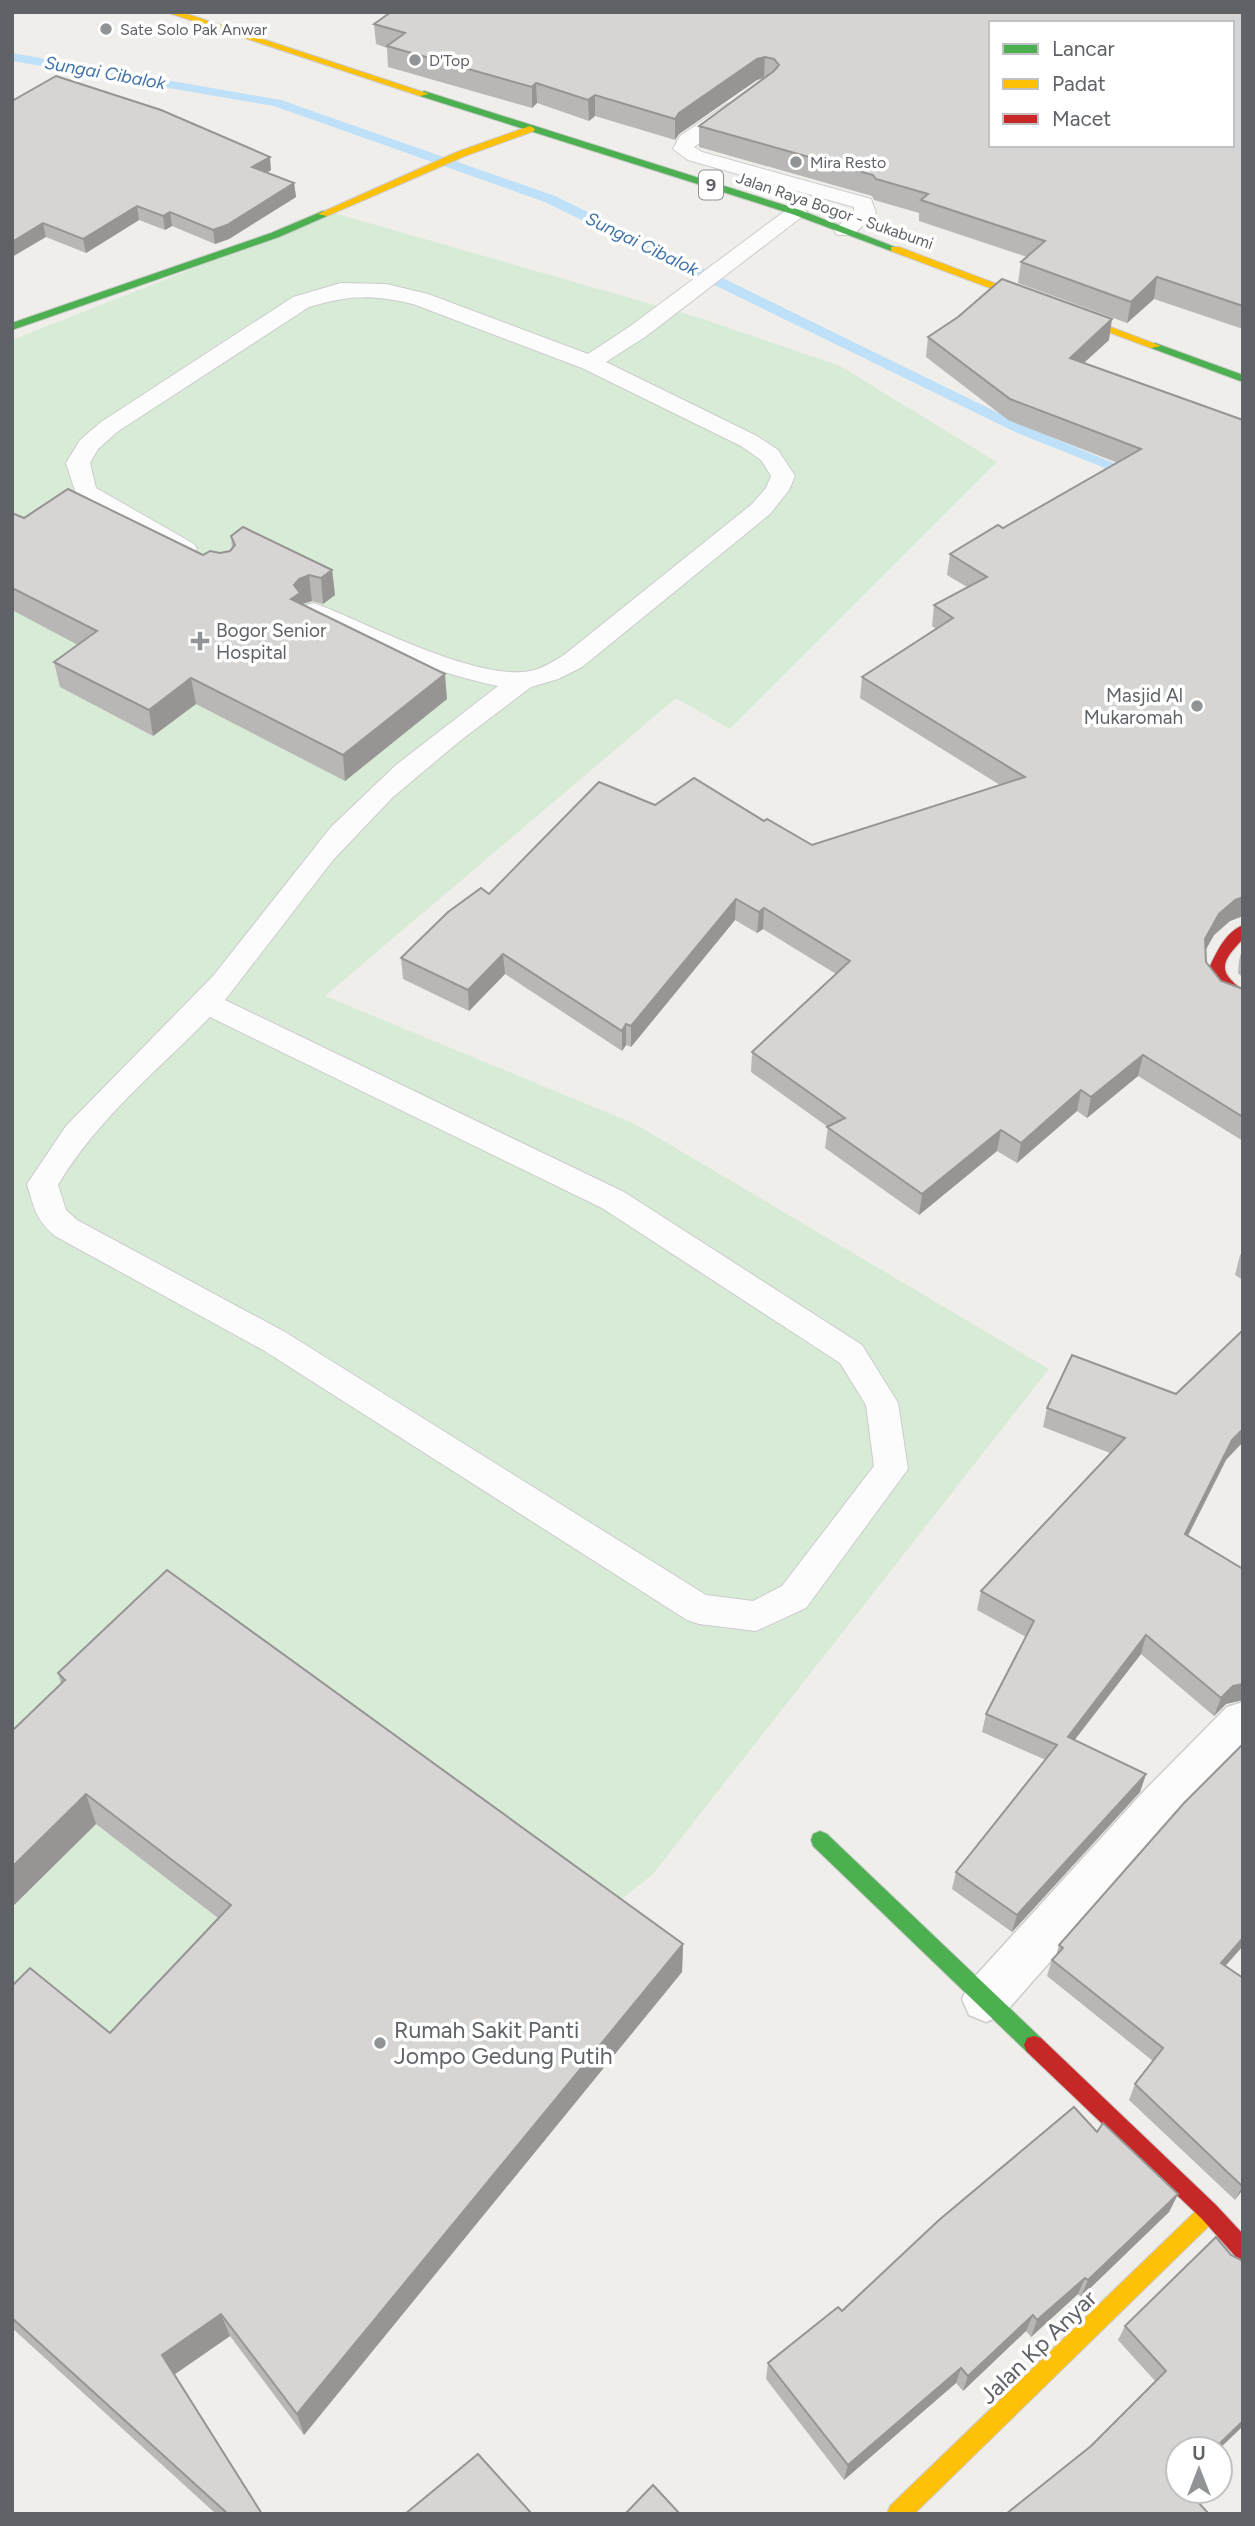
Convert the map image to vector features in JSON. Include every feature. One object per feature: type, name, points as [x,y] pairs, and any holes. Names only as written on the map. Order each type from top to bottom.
[{"type":"main road","name":"Jalan Raya Bogor - Sukabumi","points":[[188,15],[530,129],[796,212],[1243,379]]},
{"type":"main road","points":[[12,327],[275,235],[461,153],[530,129]]},
{"type":"main road","points":[[1243,930],[1217,961],[1215,971],[1219,981],[1243,998]]},
{"type":"main road","points":[[820,1840],[1209,2213],[1243,2250]]},
{"type":"main road","name":"Jalan Kp Anyar","points":[[898,2514],[1209,2213]]},
{"type":"street","points":[[986,1999],[1160,1805],[1243,1721]]},
{"type":"lane","points":[[754,94],[687,140],[683,149],[695,156],[864,203],[865,213],[845,230]]},
{"type":"lane","points":[[590,363],[637,332],[796,212]]},
{"type":"lane","points":[[201,557],[85,492],[78,463],[88,445],[109,427],[301,302],[341,290],[386,291],[420,299],[590,363],[750,441],[769,454],[783,476],[777,490],[761,509],[600,640],[552,673],[524,680],[487,677],[453,667],[313,611]]},
{"type":"lane","points":[[206,1003],[612,1200],[851,1354],[881,1403],[891,1469],[794,1597],[756,1616],[699,1609],[274,1341],[66,1228],[52,1216],[42,1184],[78,1129],[206,1003],[339,836],[372,801],[406,768],[524,680]]},
{"type":"green space","points":[[334,213],[700,318],[840,366],[997,462],[730,729],[676,698],[325,996],[635,1124],[1049,1369],[653,1874],[273,2180],[12,2089],[12,340]]},
{"type":"building","points":[[391,12],[1243,12],[1243,306],[1157,277],[1131,302],[1021,262],[1045,241],[921,200],[928,194],[876,179],[873,175],[699,126],[774,71],[779,65],[774,59],[757,59],[679,113],[675,119],[595,95],[588,100],[536,83],[532,87],[387,46],[405,33],[374,24]]},
{"type":"building","points":[[56,76],[161,110],[270,157],[252,167],[294,183],[227,225],[213,230],[170,212],[163,216],[137,206],[83,239],[43,223],[12,242],[12,101]]},
{"type":"building","points":[[1002,279],[1112,319],[1070,358],[1243,420],[1243,897],[1235,900],[1219,914],[1205,939],[1206,962],[1221,981],[1243,989],[1243,1117],[1143,1055],[1091,1097],[1081,1090],[1021,1143],[1001,1130],[922,1194],[827,1127],[845,1118],[752,1052],[850,961],[764,908],[759,912],[736,899],[631,1026],[626,1024],[622,1031],[503,954],[468,990],[401,958],[448,912],[481,888],[489,894],[599,782],[655,805],[694,778],[764,821],[767,819],[812,845],[1025,777],[862,677],[953,618],[934,605],[987,577],[950,554],[998,525],[1003,528],[1141,449],[1010,399],[928,337],[958,317]]},
{"type":"building","name":"Bogor Senior Hospital","points":[[68,489],[203,555],[210,551],[230,551],[235,545],[231,536],[243,527],[332,570],[321,578],[309,575],[299,579],[294,585],[300,593],[291,599],[445,674],[343,755],[191,678],[149,710],[54,662],[97,631],[12,588],[12,513],[24,518]]},
{"type":"building","points":[[1243,1330],[1243,1429],[1232,1440],[1185,1534],[1243,1569],[1243,1684],[1233,1686],[1221,1698],[1146,1635],[1068,1737],[1146,1774],[1017,1915],[956,1872],[1057,1745],[986,1714],[1034,1621],[981,1591],[1125,1438],[1047,1408],[1072,1355],[1176,1394]]},
{"type":"building","name":"Rumah Sakit Panti Jompo Gedung Putih","points":[[167,1570],[683,1944],[297,2414],[221,2314],[162,2355],[262,2514],[228,2514],[12,2318],[12,1986],[30,1968],[110,2033],[231,1905],[86,1794],[12,1867],[12,1731],[65,1680],[58,1673]]},
{"type":"building","points":[[1243,1744],[1243,1938],[1221,1963],[1243,1978],[1242,2186],[1135,2084],[1163,2048],[1052,1960],[1063,1948],[1059,1945],[1184,1803]]},
{"type":"building","points":[[1074,2107],[1097,2132],[1103,2123],[1178,2194],[1088,2280],[1085,2278],[1037,2320],[1033,2315],[968,2376],[961,2368],[848,2465],[768,2363],[838,2307],[842,2311],[939,2220]]},
{"type":"building","points":[[1216,2237],[1231,2255],[1243,2261],[1243,2421],[1228,2435],[1164,2435],[1164,2505],[1201,2505],[1209,2514],[1006,2514],[1091,2446],[1166,2371],[1125,2326]]},
{"type":"building","points":[[478,2454],[532,2514],[405,2514]]},
{"type":"building","points":[[653,2485],[680,2514],[625,2514]]},
{"type":"waterway","name":"Sungai Cibalok","points":[[12,57],[277,103],[550,199],[1020,429],[1135,475]]},
{"type":"traffic: fast","points":[[424,94],[796,212],[895,249]]},
{"type":"traffic: fast","points":[[12,327],[275,235],[323,214]]},
{"type":"traffic: fast","points":[[1155,346],[1243,379]]},
{"type":"traffic: fast","points":[[820,1840],[1034,2045]]},
{"type":"traffic: slow","points":[[171,12],[424,94]]},
{"type":"traffic: slow","points":[[323,214],[461,154],[530,129]]},
{"type":"traffic: slow","points":[[895,249],[1155,346]]},
{"type":"traffic: slow","points":[[898,2514],[1209,2212]]},
{"type":"traffic: jam","points":[[1243,930],[1225,949],[1217,966],[1221,982],[1243,998]]},
{"type":"traffic: jam","points":[[1034,2045],[1209,2212],[1243,2250]]},
{"type":"place","name":"Sate Solo Pak Anwar","points":[[106,29]]},
{"type":"place","name":"D'Top","points":[[415,60]]},
{"type":"place","name":"Mira Resto","points":[[796,162]]},
{"type":"place","name":"Bogor Senior Hospital","points":[[200,641]]},
{"type":"place","name":"Masjid Al Mukaromah","points":[[1197,706]]},
{"type":"place","name":"Rumah Sakit Panti Jompo Gedung Putih","points":[[380,2043]]}]
